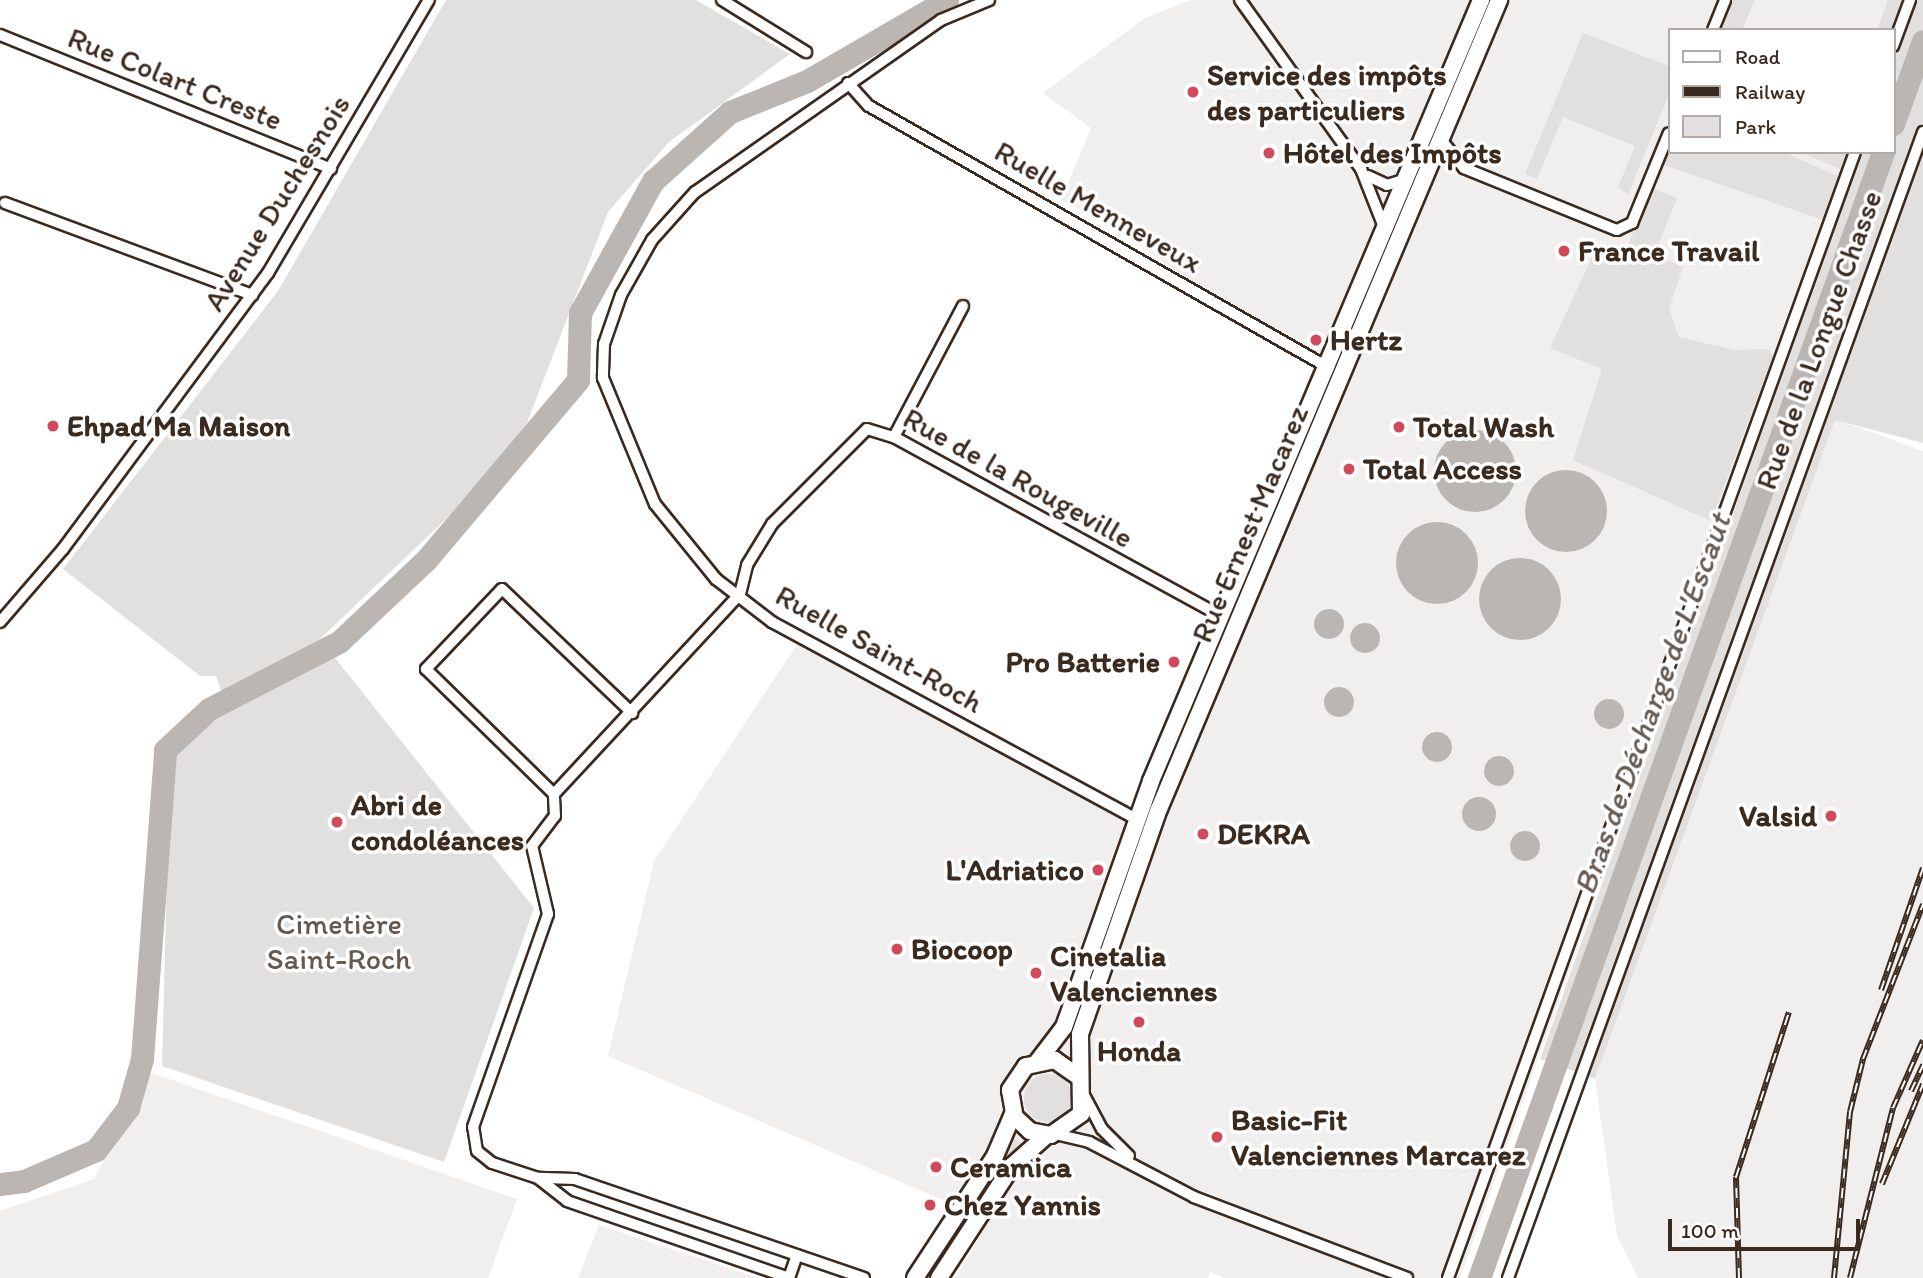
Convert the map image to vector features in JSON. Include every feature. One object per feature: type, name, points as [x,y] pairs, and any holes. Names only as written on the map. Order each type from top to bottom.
[{"type":"main road","name":"Rue Ernest Macarez","points":[[915,1278],[995,1157],[1013,1114],[1012,1082],[1038,1061],[1064,1027],[1137,819],[1221,616],[1385,236],[1481,0]]},
{"type":"main road","name":"Rue Ernest Macarez","points":[[1085,1097],[1079,1077],[1082,1026],[1169,783],[1442,141],[1499,0]]},
{"type":"main road","points":[[1038,1061],[1063,1063],[1079,1077]]},
{"type":"main road","points":[[939,1278],[1013,1166],[1051,1135],[1077,1121],[1085,1097]]},
{"type":"main road","points":[[1013,1114],[1027,1129],[1051,1135]]},
{"type":"street","name":"Avenue Duchesnois","points":[[0,622],[63,550],[252,295],[331,169],[429,0]]},
{"type":"street","points":[[722,0],[806,52]]},
{"type":"street","name":"Ruelle Saint-Roch","points":[[989,0],[941,20],[731,161],[689,198],[652,240],[618,301],[604,344],[609,403],[655,504],[693,558],[772,622],[1137,819]]},
{"type":"street","points":[[1240,0],[1361,169],[1385,236]]},
{"type":"street","points":[[1714,28],[1725,0]]},
{"type":"street","points":[[1895,41],[1910,0]]},
{"type":"street","name":"Rue Colart Creste","points":[[0,35],[331,169]]},
{"type":"street","name":"Ruelle Menneveux","points":[[848,83],[869,106],[1329,368]]},
{"type":"street","name":"Rue de la Longue Chasse","points":[[1508,1278],[1923,132]]},
{"type":"street","points":[[1442,141],[1464,168],[1616,230],[1632,223],[1668,135]]},
{"type":"street","name":"Rue de la Longue Chasse","points":[[1448,1278],[1854,154]]},
{"type":"street","points":[[1361,169],[1382,185],[1408,178]]},
{"type":"street","points":[[5,203],[252,295]]},
{"type":"street","points":[[894,437],[963,306]]},
{"type":"street","name":"Rue de la Rougeville","points":[[740,594],[747,565],[768,529],[846,446],[867,429],[894,437],[1221,616]]},
{"type":"street","points":[[632,713],[502,589],[426,669],[554,794],[555,816],[532,846],[548,914],[473,1133],[483,1158],[538,1178],[567,1201],[789,1278],[797,1255]]},
{"type":"street","points":[[554,794],[740,594]]},
{"type":"street","points":[[1085,1097],[1105,1134],[1144,1170]]},
{"type":"street","points":[[1051,1135],[1089,1142],[1194,1197],[1407,1278]]},
{"type":"street","points":[[538,1178],[575,1179],[864,1278]]},
{"type":"shaded area","points":[[1191,0],[1916,0],[1895,58],[1895,28],[1668,28],[1668,154],[1860,154],[1460,1278],[1225,1278],[1210,1272],[1208,1278],[956,1278],[989,1220],[608,1056],[654,861],[798,643],[1131,806],[1276,472],[1313,368],[1111,225],[1061,200],[1091,128],[1043,93],[1145,18]]},
{"type":"shaded area","points":[[1835,419],[1923,451],[1923,1278],[1638,1278],[1617,1235],[1595,1079]]},
{"type":"shaded area","points":[[1475,430],[1491,434],[1504,442],[1512,455],[1516,471],[1512,487],[1504,500],[1491,508],[1475,512],[1459,508],[1446,500],[1438,487],[1434,471],[1438,455],[1446,442],[1459,434]]},
{"type":"shaded area","points":[[1566,470],[1582,474],[1595,482],[1603,495],[1607,511],[1603,527],[1595,540],[1582,548],[1566,552],[1550,548],[1537,540],[1529,527],[1525,511],[1529,495],[1537,482],[1550,474]]},
{"type":"shaded area","points":[[1437,522],[1453,526],[1466,534],[1474,547],[1478,563],[1474,579],[1466,592],[1453,600],[1437,604],[1421,600],[1408,592],[1400,579],[1396,563],[1400,547],[1408,534],[1421,526]]},
{"type":"shaded area","points":[[1520,558],[1536,562],[1549,570],[1557,583],[1561,599],[1557,615],[1549,628],[1536,636],[1520,640],[1504,636],[1491,628],[1483,615],[1479,599],[1483,583],[1491,570],[1504,562]]},
{"type":"shaded area","points":[[1329,609],[1335,610],[1343,618],[1343,630],[1335,638],[1329,639],[1323,638],[1315,630],[1314,624],[1315,618],[1323,610]]},
{"type":"shaded area","points":[[1365,623],[1371,624],[1379,632],[1379,644],[1371,652],[1365,653],[1359,652],[1351,644],[1350,638],[1351,632],[1359,624]]},
{"type":"shaded area","points":[[1339,687],[1345,688],[1353,696],[1353,708],[1345,716],[1339,717],[1333,716],[1325,708],[1324,702],[1325,696],[1333,688]]},
{"type":"shaded area","points":[[1609,699],[1615,700],[1623,708],[1623,720],[1615,728],[1609,729],[1603,728],[1595,720],[1594,714],[1595,708],[1603,700]]},
{"type":"shaded area","points":[[1437,732],[1443,733],[1451,741],[1451,753],[1443,761],[1437,762],[1431,761],[1423,753],[1422,747],[1423,741],[1431,733]]},
{"type":"shaded area","points":[[1499,756],[1505,757],[1513,765],[1513,777],[1505,785],[1499,786],[1493,785],[1485,777],[1484,771],[1485,765],[1493,757]]},
{"type":"shaded area","points":[[1479,797],[1491,802],[1496,814],[1491,826],[1479,831],[1467,826],[1462,814],[1467,802]]},
{"type":"shaded area","points":[[1525,831],[1531,832],[1539,840],[1539,852],[1531,860],[1525,861],[1519,860],[1511,852],[1510,846],[1511,840],[1519,832]]},
{"type":"shaded area","points":[[149,1072],[517,1199],[488,1278],[0,1278],[0,1211],[94,1179]]},
{"type":"shaded area","points":[[599,1225],[758,1278],[578,1278]]},
{"type":"green space","name":"Cimetière Saint-Roch","points":[[446,0],[696,0],[790,54],[669,142],[608,212],[525,428],[447,518],[320,639],[534,908],[444,1162],[162,1066],[170,753],[227,709],[216,676],[200,676],[63,569],[278,291]]},
{"type":"green space","points":[[1729,0],[1755,0],[1743,28],[1717,28]]},
{"type":"green space","points":[[1888,0],[1905,0],[1895,28],[1878,28]]},
{"type":"green space","points":[[1916,0],[1923,0],[1923,443],[1835,420],[1595,1079],[1540,1059],[1860,154],[1895,154],[1895,58]]},
{"type":"green space","points":[[1583,33],[1668,66],[1668,96],[1628,195],[1618,187],[1635,146],[1563,117],[1537,179],[1525,174]]},
{"type":"green space","points":[[1668,146],[1668,154],[1788,154],[1840,177],[1826,221],[1661,164]]},
{"type":"green space","points":[[1805,154],[1850,154],[1844,171]]},
{"type":"green space","points":[[1653,188],[1677,198],[1655,254],[1683,267],[1669,309],[1679,337],[1735,350],[1769,349],[1773,356],[1711,521],[1573,460],[1602,369],[1550,348],[1592,257],[1608,262],[1615,246],[1625,251]]},
{"type":"green space","points":[[1048,1074],[1057,1075],[1065,1081],[1071,1089],[1071,1107],[1065,1115],[1057,1121],[1048,1122],[1039,1121],[1031,1115],[1025,1107],[1024,1098],[1025,1089],[1031,1081],[1039,1075]]},
{"type":"green space","points":[[1014,1138],[1023,1145],[932,1278],[922,1278]]},
{"type":"waterway","points":[[0,1184],[24,1181],[96,1150],[128,1108],[142,1059],[165,750],[209,709],[339,642],[426,560],[578,380],[580,313],[653,181],[730,112],[807,81],[947,0]]},
{"type":"waterway","name":"Bras de Décharge de L'Escaut","points":[[1895,118],[1923,41]]},
{"type":"waterway","name":"Bras de Décharge de L'Escaut","points":[[1479,1278],[1882,154]]},
{"type":"railway","points":[[1881,990],[1923,868]]},
{"type":"railway","points":[[1834,1278],[1850,1112],[1863,1059],[1923,904]]},
{"type":"railway","points":[[1739,1278],[1736,1177],[1789,1012]]},
{"type":"railway","points":[[1850,1278],[1893,1108],[1923,1040]]},
{"type":"railway","points":[[1911,1091],[1923,1065]]},
{"type":"railway","points":[[1882,1184],[1923,1084]]},
{"type":"place","name":"Service des impôts des particuliers","points":[[1193,92]]},
{"type":"place","name":"Hôtel des Impôts","points":[[1269,153]]},
{"type":"place","name":"France Travail","points":[[1564,251]]},
{"type":"place","name":"Hertz","points":[[1316,340]]},
{"type":"place","name":"Ehpad Ma Maison","points":[[53,426]]},
{"type":"place","name":"Total Wash","points":[[1399,427]]},
{"type":"place","name":"Total Access","points":[[1349,469]]},
{"type":"place","name":"Pro Batterie","points":[[1174,662]]},
{"type":"place","name":"Valsid","points":[[1831,816]]},
{"type":"place","name":"Abri de condoléances","points":[[337,822]]},
{"type":"place","name":"DEKRA","points":[[1203,834]]},
{"type":"place","name":"L'Adriatico","points":[[1098,870]]},
{"type":"place","name":"Biocoop","points":[[897,949]]},
{"type":"place","name":"Cinetalia Valenciennes","points":[[1036,973]]},
{"type":"place","name":"Honda","points":[[1139,1022]]},
{"type":"place","name":"Basic-Fit Valenciennes Marcarez","points":[[1217,1137]]},
{"type":"place","name":"Ceramica","points":[[936,1167]]},
{"type":"place","name":"Chez Yannis","points":[[930,1205]]}]
